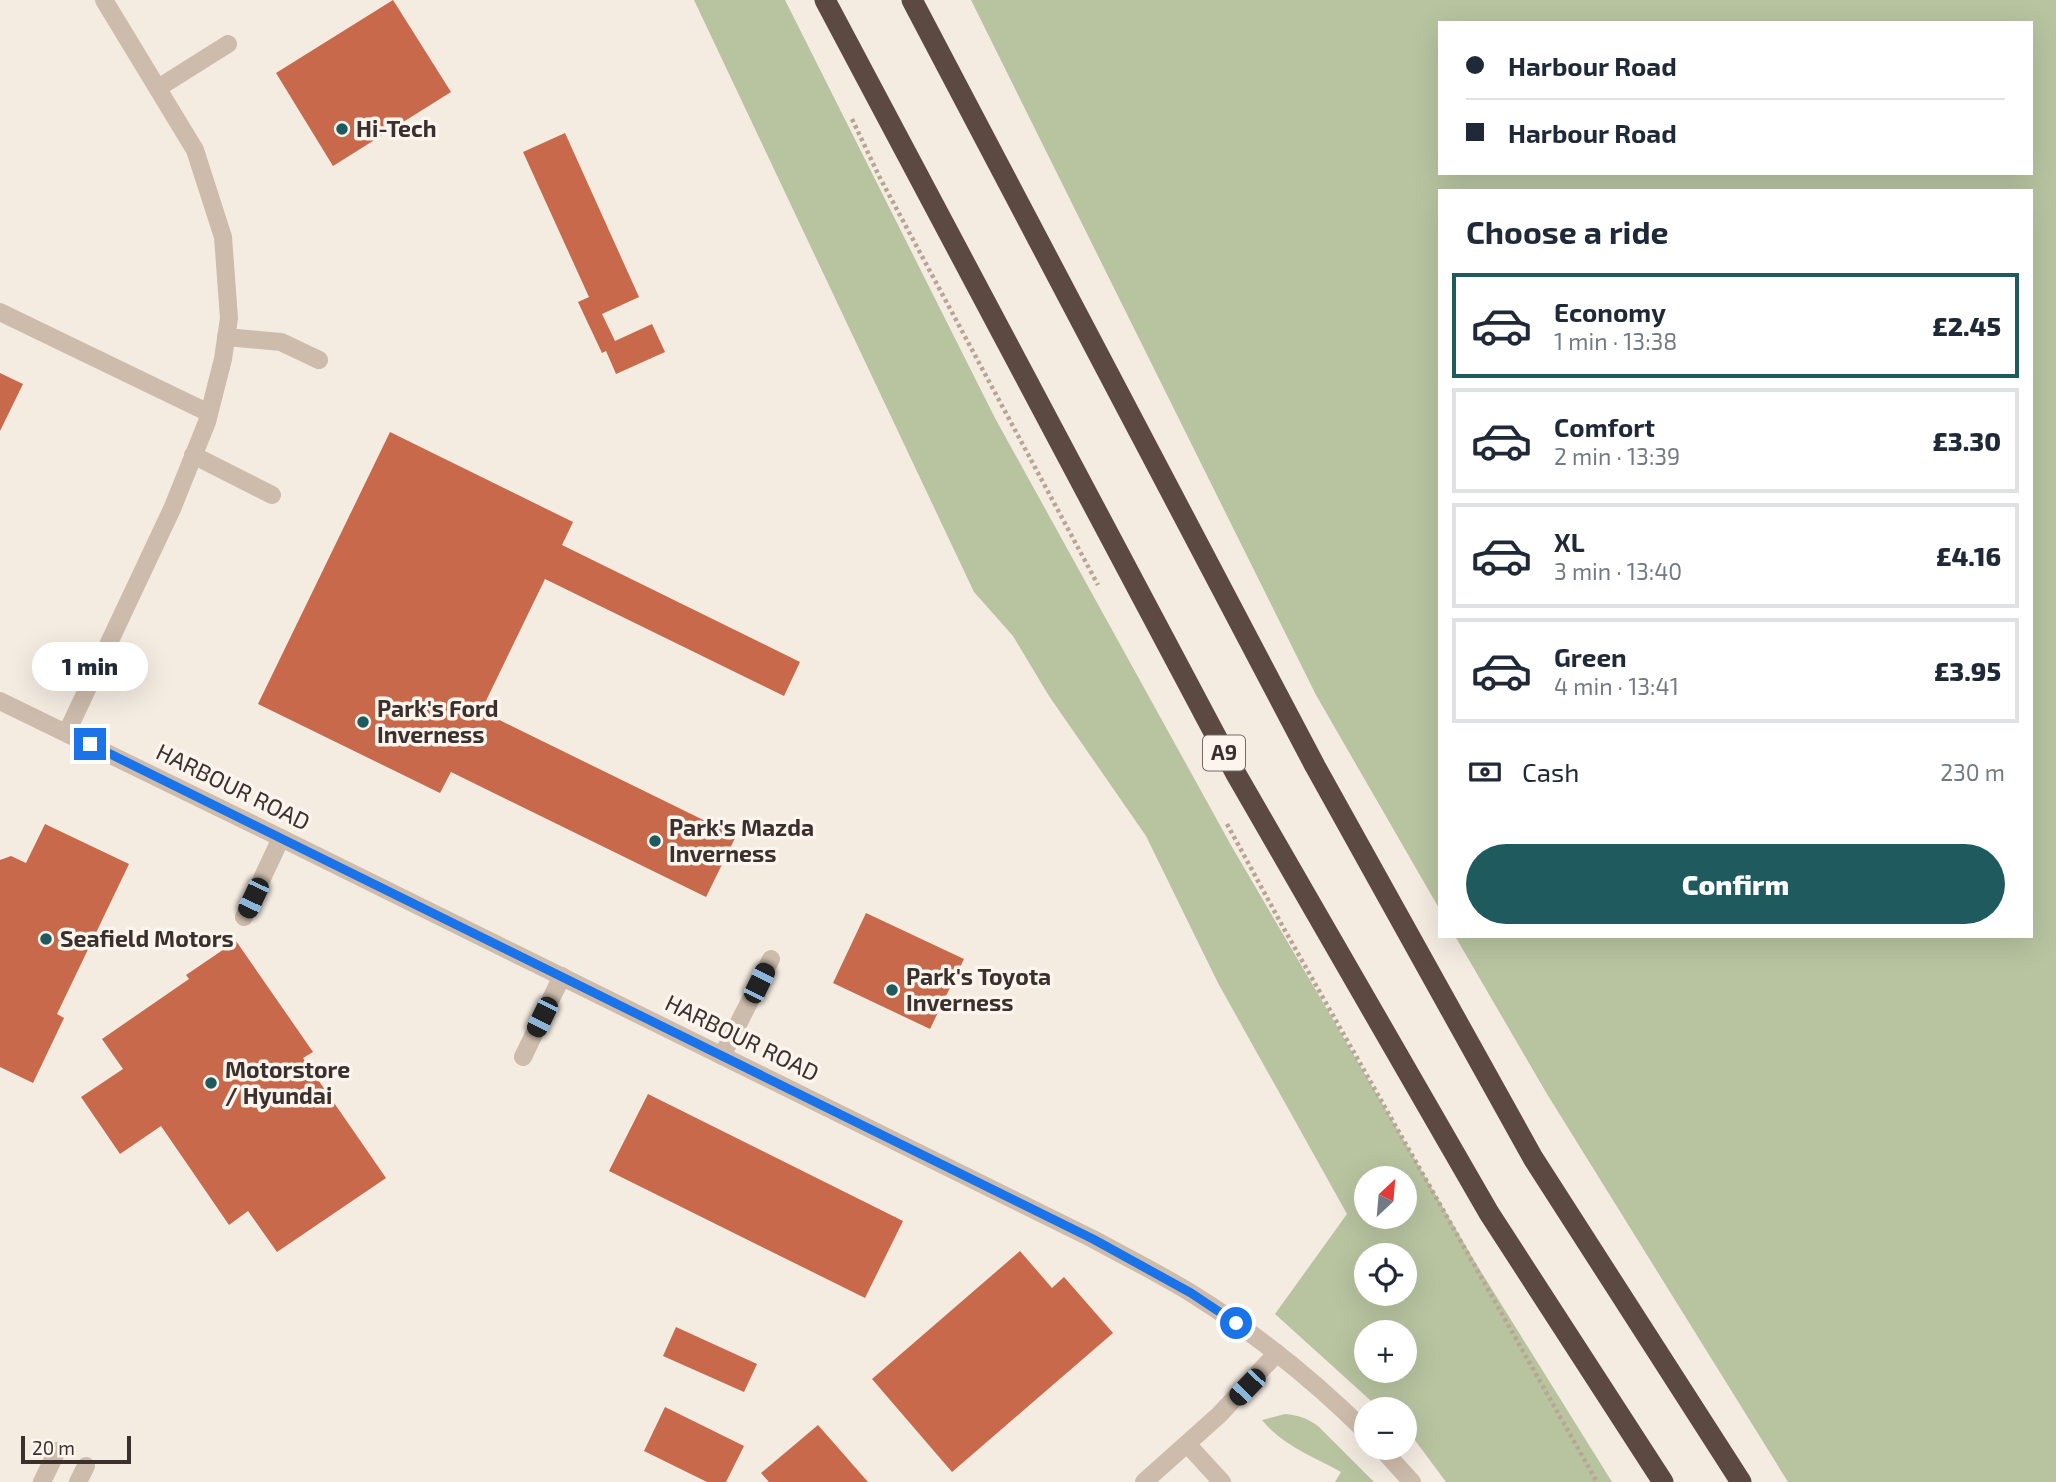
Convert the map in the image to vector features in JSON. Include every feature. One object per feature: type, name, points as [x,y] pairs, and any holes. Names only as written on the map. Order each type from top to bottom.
[{"type":"highway","name":"A9","points":[[825,0],[1236,774],[1489,1213],[1663,1482]]},
{"type":"highway","points":[[912,0],[1315,766],[1533,1158],[1741,1482]]},
{"type":"street","points":[[67,732],[172,509],[209,413],[223,359],[229,318],[223,237],[195,150],[104,0]]},
{"type":"street","points":[[158,88],[228,44]]},
{"type":"street","points":[[0,312],[209,413]]},
{"type":"street","points":[[226,337],[281,342],[319,360]]},
{"type":"street","points":[[193,455],[272,495]]},
{"type":"street","name":"HARBOUR ROAD","points":[[0,701],[1143,1265],[1191,1293],[1277,1353],[1354,1421]]},
{"type":"street","points":[[244,918],[281,838]]},
{"type":"street","points":[[722,1056],[771,959]]},
{"type":"street","points":[[523,1057],[562,976]]},
{"type":"street","points":[[1144,1482],[1219,1415],[1277,1353]]},
{"type":"street","points":[[1188,1445],[1222,1482]]},
{"type":"street","points":[[42,1482],[57,1451]]},
{"type":"street","points":[[1392,1460],[1412,1482]]},
{"type":"green space","points":[[694,0],[785,0],[995,418],[1232,847],[1475,1262],[1612,1482],[1446,1482],[1417,1443],[1417,1397],[1367,1397],[1275,1314],[1347,1214],[1218,983],[1146,836],[1049,696],[1013,636],[974,592]]},
{"type":"green space","points":[[971,0],[2056,0],[2056,1482],[1788,1482],[1547,1094],[1456,938],[2033,938],[2033,189],[1438,189],[1438,907],[1316,695]]},
{"type":"green space","points":[[1285,1414],[1302,1417],[1318,1426],[1374,1482],[1335,1482],[1341,1472],[1289,1444],[1262,1420]]},
{"type":"building","points":[[393,0],[451,92],[333,166],[276,73]]},
{"type":"building","points":[[565,133],[639,297],[602,314],[615,341],[652,324],[665,352],[616,374],[606,351],[602,353],[578,302],[589,297],[523,152]]},
{"type":"building","points":[[0,373],[23,384],[0,431]]},
{"type":"building","points":[[390,432],[573,522],[562,545],[800,662],[784,696],[545,579],[481,711],[736,836],[706,897],[451,772],[440,793],[258,704]]},
{"type":"building","name":"Seafield Motors","points":[[45,824],[129,864],[57,1014],[64,1018],[33,1083],[0,1067],[0,860],[11,856],[26,863]]},
{"type":"building","points":[[866,913],[964,959],[930,1029],[833,983]]},
{"type":"building","name":"Motorstore / Hyundai","points":[[236,941],[313,1052],[303,1058],[386,1178],[277,1252],[248,1211],[229,1225],[161,1126],[120,1154],[81,1097],[123,1069],[102,1039],[189,979],[186,975]]},
{"type":"building","points":[[648,1094],[903,1221],[865,1298],[609,1171]]},
{"type":"building","points":[[1020,1251],[1052,1288],[1064,1277],[1113,1333],[952,1472],[872,1379]]},
{"type":"building","points":[[676,1327],[757,1364],[744,1392],[663,1356]]},
{"type":"building","points":[[665,1407],[744,1446],[726,1482],[707,1482],[644,1451]]},
{"type":"building","points":[[818,1425],[868,1482],[769,1482],[761,1473]]},
{"type":"place","name":"Hi-Tech","points":[[342,129]]},
{"type":"place","name":"Park's Ford Inverness","points":[[363,722]]},
{"type":"place","name":"Park's Mazda Inverness","points":[[655,841]]},
{"type":"place","name":"Seafield Motors","points":[[46,939]]},
{"type":"place","name":"Park's Toyota Inverness","points":[[892,990]]},
{"type":"place","name":"Motorstore / Hyundai","points":[[211,1083]]},
{"type":"route","points":[[90,744],[1093,1239],[1191,1293],[1236,1323]]}]
